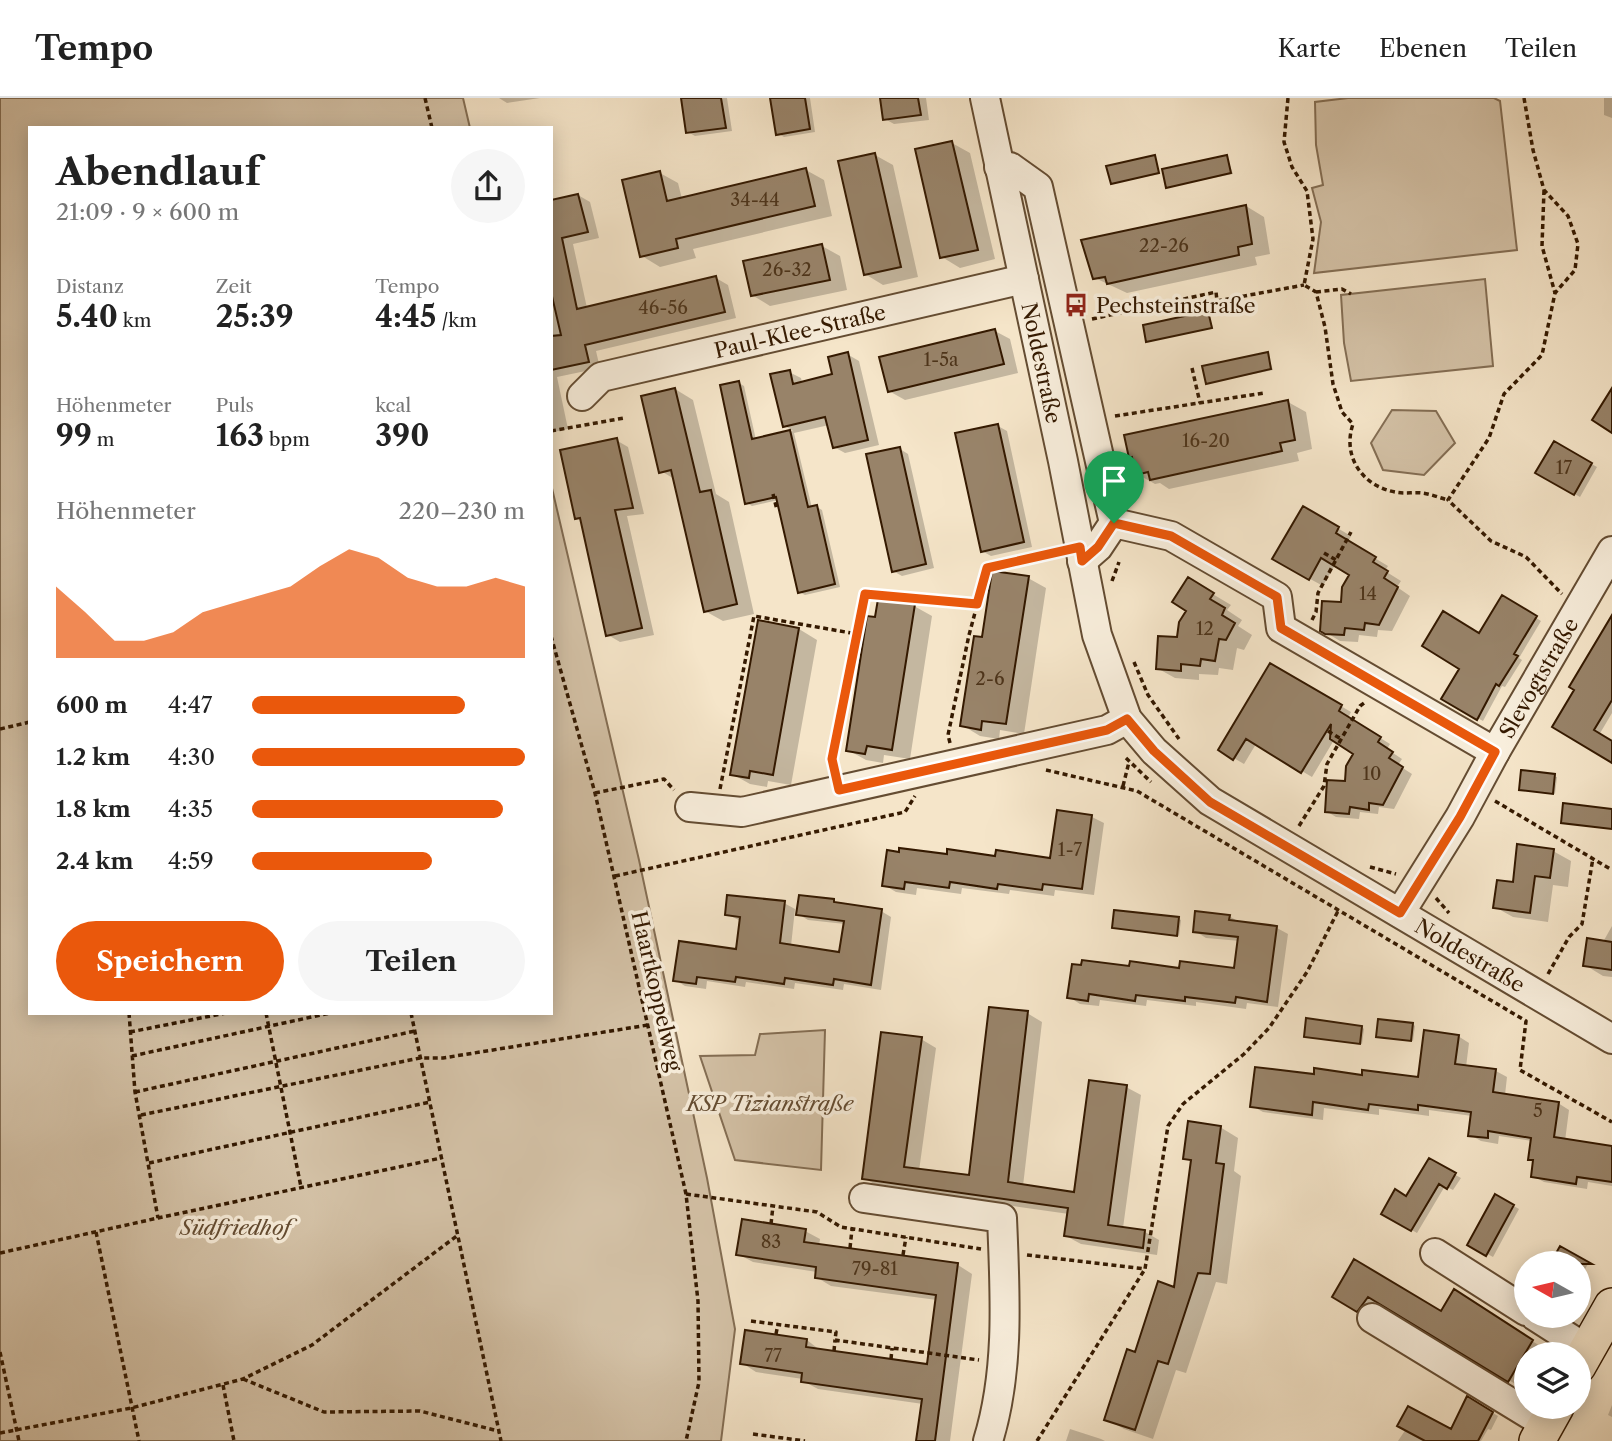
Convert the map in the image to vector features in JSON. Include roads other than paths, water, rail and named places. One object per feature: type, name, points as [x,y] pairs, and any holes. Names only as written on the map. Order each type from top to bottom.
[{"type":"main road","points":[[1591,1344],[1612,1306]]},
{"type":"street","name":"Noldestraße","points":[[985,98],[1097,635],[1127,719],[1154,751],[1210,802],[1358,875],[1400,913],[1612,1039]]},
{"type":"street","name":"Noldestraße","points":[[999,167],[1010,167],[1038,187],[1092,420],[1122,526]]},
{"type":"street","name":"Paul-Klee-Straße","points":[[582,396],[601,377],[1024,279]]},
{"type":"street","points":[[1081,554],[1098,547],[1122,526],[1171,536],[1277,597],[1281,628],[1495,752]]},
{"type":"street","name":"Slevogtstraße","points":[[1400,913],[1476,789],[1612,551]]},
{"type":"street","points":[[690,807],[742,812],[1107,730],[1127,719]]},
{"type":"street","points":[[864,1198],[1002,1219],[1005,1301],[1002,1363],[993,1427],[988,1441]]},
{"type":"street","points":[[1435,1253],[1514,1303]]},
{"type":"street","points":[[1372,1318],[1547,1424]]},
{"type":"street","points":[[1549,1328],[1565,1342]]},
{"type":"place","name":"Pechsteinstraße","points":[[1076,305]]},
{"type":"park label","name":"KSP Tizianstraße","points":[[770,1103]]},
{"type":"park label","name":"Südfriedhof","points":[[235,1227]]}]
